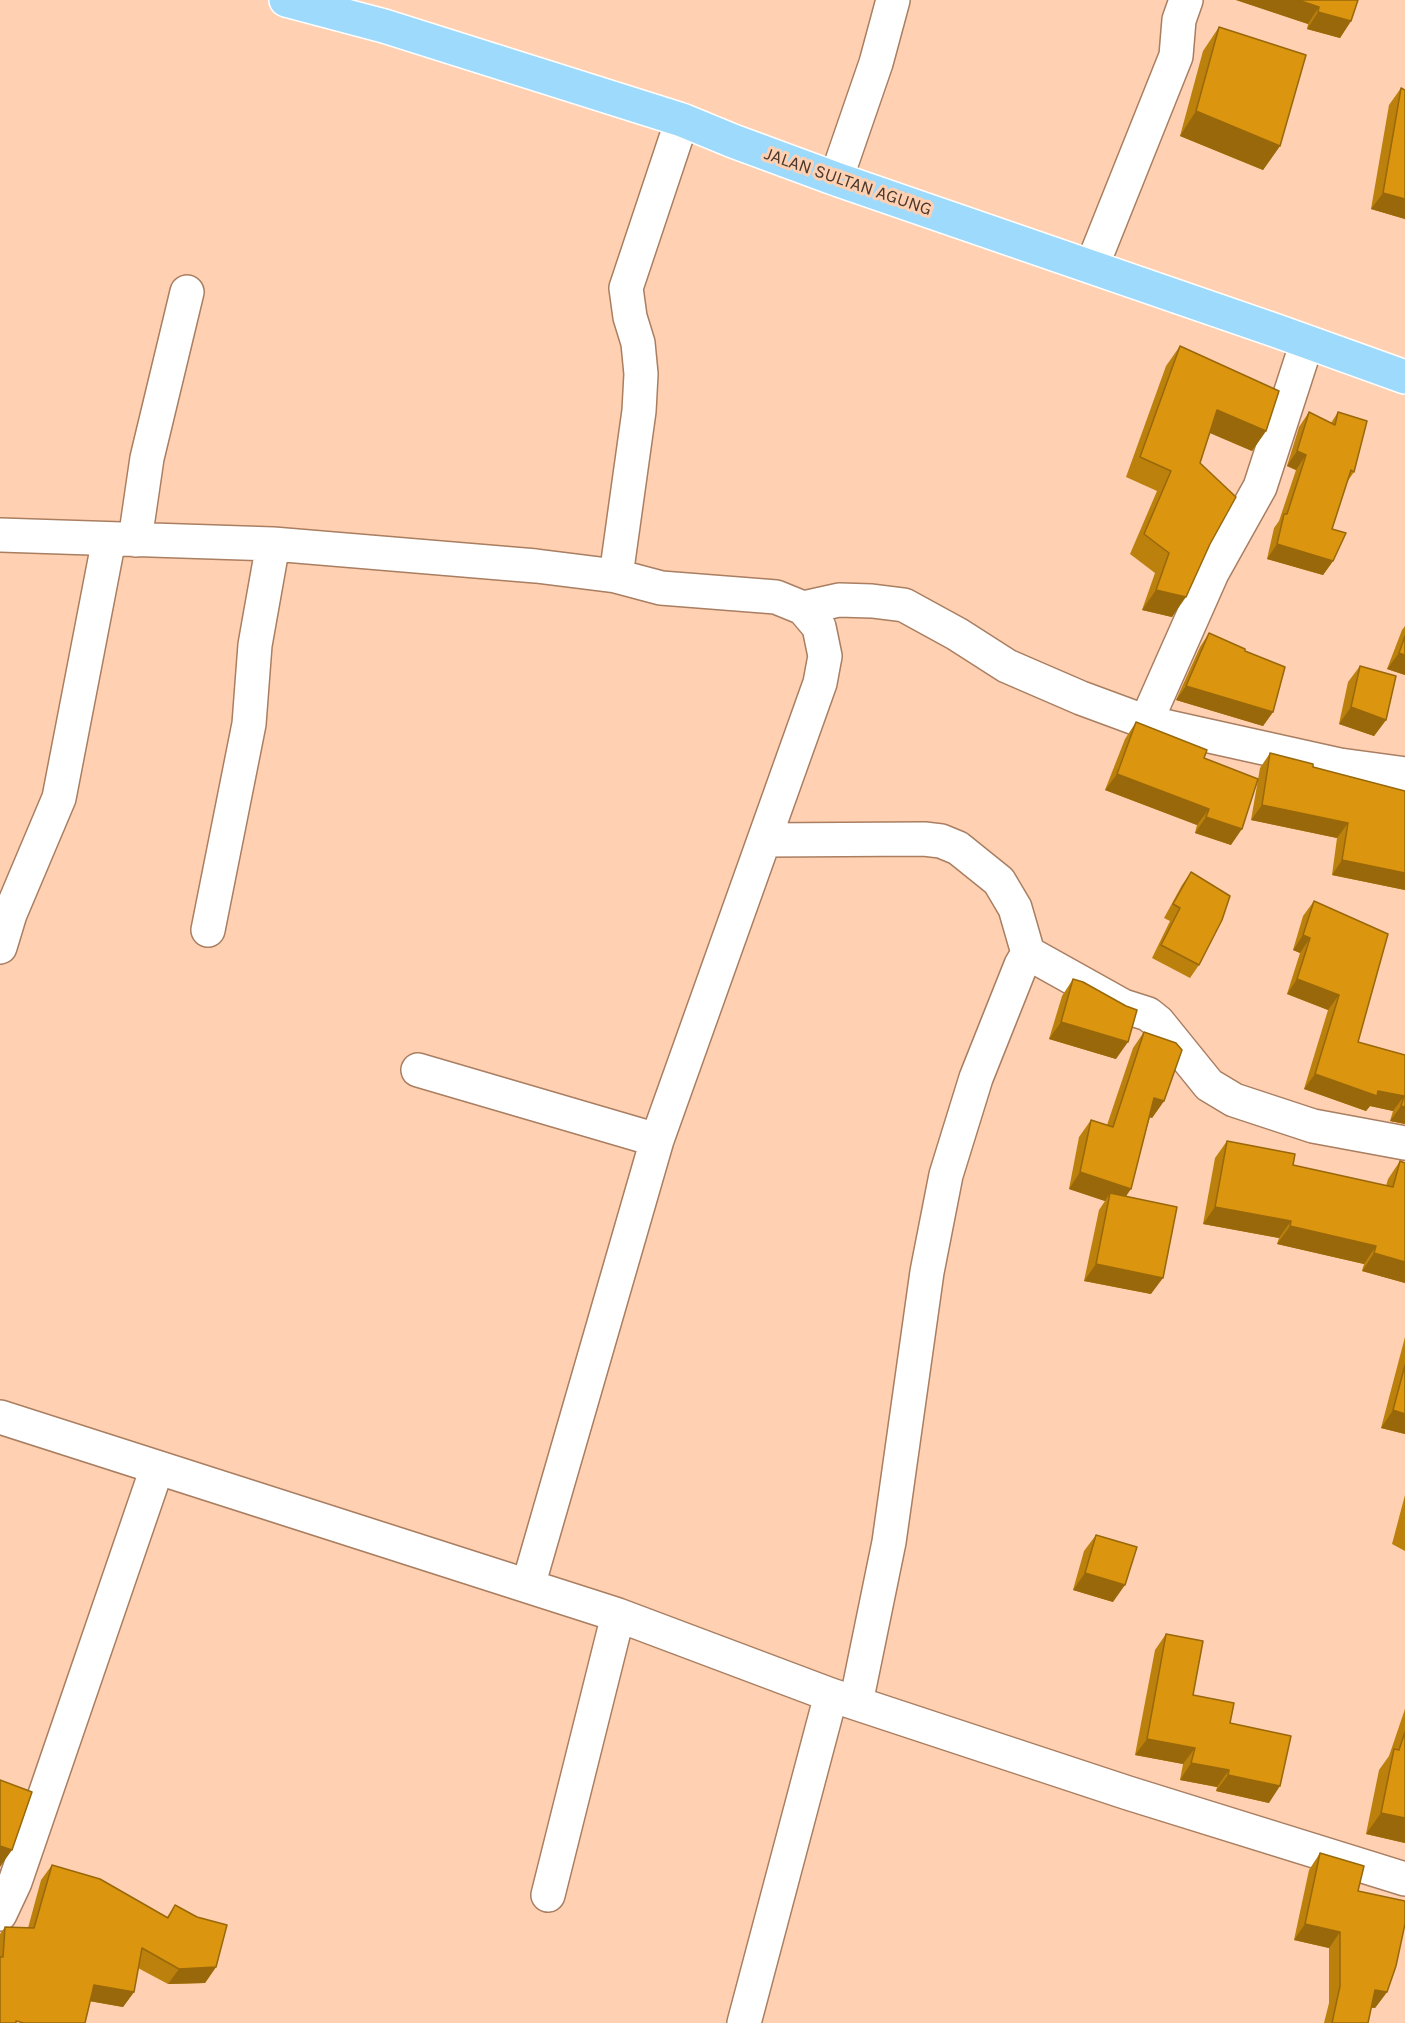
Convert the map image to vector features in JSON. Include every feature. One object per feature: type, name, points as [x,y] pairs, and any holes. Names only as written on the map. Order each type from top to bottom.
[{"type":"highway","name":"JALAN SULTAN AGUNG","points":[[286,0],[323,5],[682,120],[836,179],[1405,378]]},
{"type":"street","points":[[836,179],[876,63],[893,0]]},
{"type":"street","points":[[1092,267],[1176,56],[1179,20],[1186,0]]},
{"type":"street","points":[[618,560],[639,411],[641,374],[638,343],[630,317],[626,288],[682,120]]},
{"type":"street","points":[[0,947],[10,914],[59,798],[130,528],[187,292]]},
{"type":"street","points":[[1150,712],[1212,573],[1260,487],[1307,342]]},
{"type":"street","points":[[0,535],[130,528],[273,544],[536,566],[618,560],[661,588],[776,597],[804,608],[819,627],[825,656],[820,683],[657,1140],[528,1586]]},
{"type":"street","points":[[208,930],[249,724],[255,645],[273,544]]},
{"type":"street","points":[[804,608],[839,600],[904,605],[957,634],[1007,666],[1081,698],[1150,712],[1340,765],[1405,774]]},
{"type":"street","points":[[764,840],[924,839],[950,844],[965,853],[1003,886],[1015,908],[1028,953],[1123,1006],[1148,1014],[1158,1022],[1209,1085],[1234,1100],[1313,1125],[1405,1143]]},
{"type":"street","points":[[744,2023],[889,1542],[927,1272],[946,1175],[976,1078],[1021,965],[1028,953]]},
{"type":"street","points":[[418,1070],[657,1140]]},
{"type":"street","points":[[0,1417],[618,1615],[843,1699],[1128,1793],[1405,1879]]},
{"type":"street","points":[[0,1914],[15,1882],[157,1468]]},
{"type":"street","points":[[548,1895],[618,1615]]},
{"type":"building","points":[[1298,0],[1358,0],[1351,21],[1318,12],[1319,7]]},
{"type":"building","points":[[1219,27],[1306,55],[1280,146],[1196,111]]},
{"type":"building","points":[[1401,88],[1405,90],[1405,199],[1383,193]]},
{"type":"building","points":[[1180,346],[1279,391],[1266,431],[1217,410],[1200,463],[1236,497],[1210,544],[1186,597],[1156,590],[1169,553],[1144,534],[1171,471],[1140,457]]},
{"type":"building","points":[[1309,412],[1335,425],[1338,412],[1367,421],[1354,472],[1351,470],[1332,529],[1346,533],[1333,561],[1277,544],[1284,514],[1287,514],[1306,455],[1297,451]]},
{"type":"building","points":[[1209,633],[1285,667],[1273,712],[1186,686]]},
{"type":"building","points":[[1405,636],[1405,655],[1399,653]]},
{"type":"building","points":[[1360,666],[1396,676],[1386,720],[1351,707]]},
{"type":"building","points":[[1136,722],[1207,750],[1204,758],[1258,779],[1242,829],[1206,817],[1209,809],[1117,774]]},
{"type":"building","points":[[1270,753],[1313,764],[1313,767],[1405,791],[1405,873],[1342,860],[1348,823],[1262,805]]},
{"type":"building","points":[[1191,872],[1230,896],[1222,920],[1199,965],[1161,945],[1180,908],[1173,904]]},
{"type":"building","points":[[1314,901],[1388,934],[1358,1042],[1405,1055],[1405,1107],[1401,1106],[1404,1096],[1378,1091],[1377,1096],[1315,1074],[1339,995],[1297,979],[1310,938],[1303,935]]},
{"type":"building","points":[[1073,979],[1137,1010],[1128,1042],[1061,1022]]},
{"type":"building","points":[[1144,1032],[1176,1043],[1182,1050],[1164,1101],[1154,1098],[1131,1189],[1080,1172],[1091,1120],[1113,1127]]},
{"type":"building","points":[[1227,1141],[1295,1154],[1293,1165],[1393,1187],[1400,1161],[1405,1163],[1405,1262],[1374,1253],[1376,1246],[1290,1226],[1291,1221],[1215,1207]]},
{"type":"building","points":[[1110,1193],[1177,1207],[1163,1278],[1096,1264]]},
{"type":"building","points":[[1405,1365],[1405,1414],[1393,1410]]},
{"type":"building","points":[[1096,1535],[1137,1547],[1125,1585],[1085,1573]]},
{"type":"building","points":[[1166,1634],[1203,1641],[1193,1695],[1234,1703],[1230,1723],[1291,1736],[1280,1786],[1228,1775],[1229,1770],[1191,1763],[1195,1748],[1147,1739]]},
{"type":"building","points":[[1405,1732],[1405,1818],[1381,1813],[1394,1749],[1399,1750]]},
{"type":"building","points":[[0,1780],[32,1792],[12,1850],[0,1846]]},
{"type":"building","points":[[1320,1853],[1364,1866],[1358,1891],[1405,1901],[1405,1924],[1396,1966],[1387,1992],[1375,1990],[1368,2023],[1332,2023],[1340,1986],[1340,1932],[1305,1924]]},
{"type":"building","points":[[52,1865],[100,1879],[168,1918],[175,1905],[197,1917],[227,1925],[216,1967],[179,1969],[142,1948],[134,1992],[94,1985],[85,2023],[16,2021],[16,2023],[0,2023],[0,1957],[3,1957],[5,1927],[34,1928]]}]
